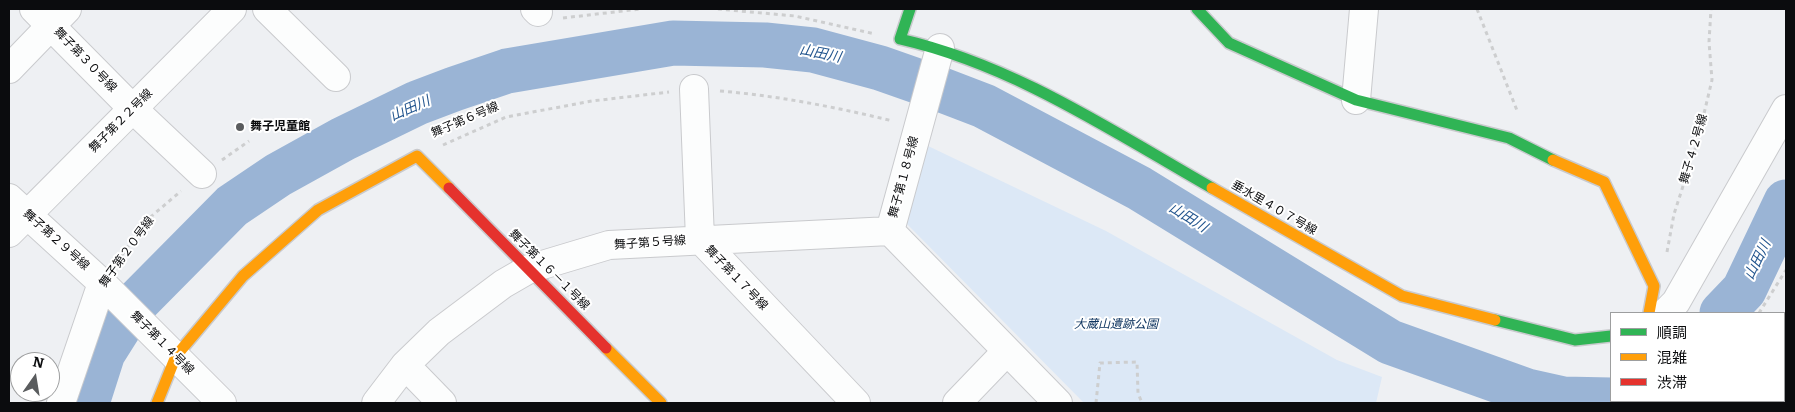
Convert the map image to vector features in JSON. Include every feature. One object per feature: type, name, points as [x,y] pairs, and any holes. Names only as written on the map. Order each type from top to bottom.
[{"type":"street","name":"舞子第２２号線","points":[[15,215],[133,109],[232,9]]},
{"type":"street","points":[[267,9],[336,77]]},
{"type":"street","points":[[900,39],[910,9]]},
{"type":"street","points":[[1198,9],[1230,43],[1356,100],[1509,138],[1534,152],[1604,182],[1654,286],[1649,312]]},
{"type":"street","points":[[1356,100],[1364,9]]},
{"type":"street","name":"舞子第３０号線","points":[[51,14],[133,109],[202,174]]},
{"type":"street","points":[[9,69],[51,14]]},
{"type":"street","name":"垂水里４０７号線","points":[[900,39],[940,48],[1025,82],[1402,296],[1575,340],[1610,336]]},
{"type":"street","name":"舞子第１８号線","points":[[940,48],[890,231],[1006,352],[1058,403]]},
{"type":"street","name":"舞子第１７号線","points":[[694,89],[700,239],[856,403]]},
{"type":"street","points":[[1666,312],[1676,302],[1786,109]]},
{"type":"street","points":[[157,403],[176,356],[243,276],[318,210],[417,156]]},
{"type":"street","name":"舞子第１６－１号線","points":[[417,156],[661,403]]},
{"type":"street","name":"舞子第２９号線","points":[[15,215],[102,283]]},
{"type":"street","name":"舞子第５号線","points":[[376,403],[405,365],[439,332],[503,284],[529,269],[609,245],[890,231]]},
{"type":"street","name":"舞子第１４号線","points":[[102,283],[222,403]]},
{"type":"street","name":"舞子第２０号線","points":[[61,403],[102,283]]},
{"type":"street","points":[[957,403],[1006,352]]},
{"type":"street","points":[[405,365],[442,403]]},
{"type":"path","points":[[536,10],[552,19],[640,9]]},
{"type":"path","points":[[718,9],[795,16],[900,39]]},
{"type":"path","points":[[1477,9],[1534,152]]},
{"type":"path","name":"舞子４２号線","points":[[1654,286],[1663,270],[1674,214],[1697,143],[1712,80],[1709,42],[1711,9]]},
{"type":"path","name":"舞子第６号線","points":[[417,156],[506,117],[592,101],[694,89],[763,95],[839,108],[917,128]]},
{"type":"path","name":"舞子第２０号線","points":[[102,283],[147,220],[202,174],[249,141]]},
{"type":"path","points":[[1760,312],[1786,270]]},
{"type":"path","points":[[1096,403],[1100,362],[1137,362],[1138,393],[1142,403]]},
{"type":"green space","name":"大蔵山遺跡公園","points":[[926,145],[1106,231],[1337,360],[1382,377],[1376,403],[1084,403],[905,222]]},
{"type":"waterway","name":"山田川","points":[[87,403],[103,353],[132,307],[232,206],[278,175],[343,139],[417,103],[507,71],[673,43],[765,45],[813,50],[880,68],[937,88],[984,106],[1139,188],[1390,342],[1527,391],[1563,399],[1610,400]]},
{"type":"waterway","name":"山田川","points":[[1723,312],[1744,290],[1786,202]]},
{"type":"traffic: fast","points":[[910,9],[900,39],[983,65],[1022,83],[1061,102],[1212,188]]},
{"type":"traffic: fast","points":[[1197,9],[1229,43],[1356,100],[1509,138],[1553,160]]},
{"type":"traffic: fast","points":[[1495,320],[1575,340],[1610,336]]},
{"type":"traffic: slow","points":[[157,403],[176,356],[243,276],[318,210],[417,156],[449,188]]},
{"type":"traffic: slow","points":[[1553,160],[1604,182],[1654,286],[1649,312]]},
{"type":"traffic: slow","points":[[1212,188],[1402,296],[1495,320]]},
{"type":"traffic: slow","points":[[606,348],[661,403]]},
{"type":"traffic: jam","points":[[449,188],[606,348]]},
{"type":"place","name":"舞子児童館","points":[[240,127]]}]
